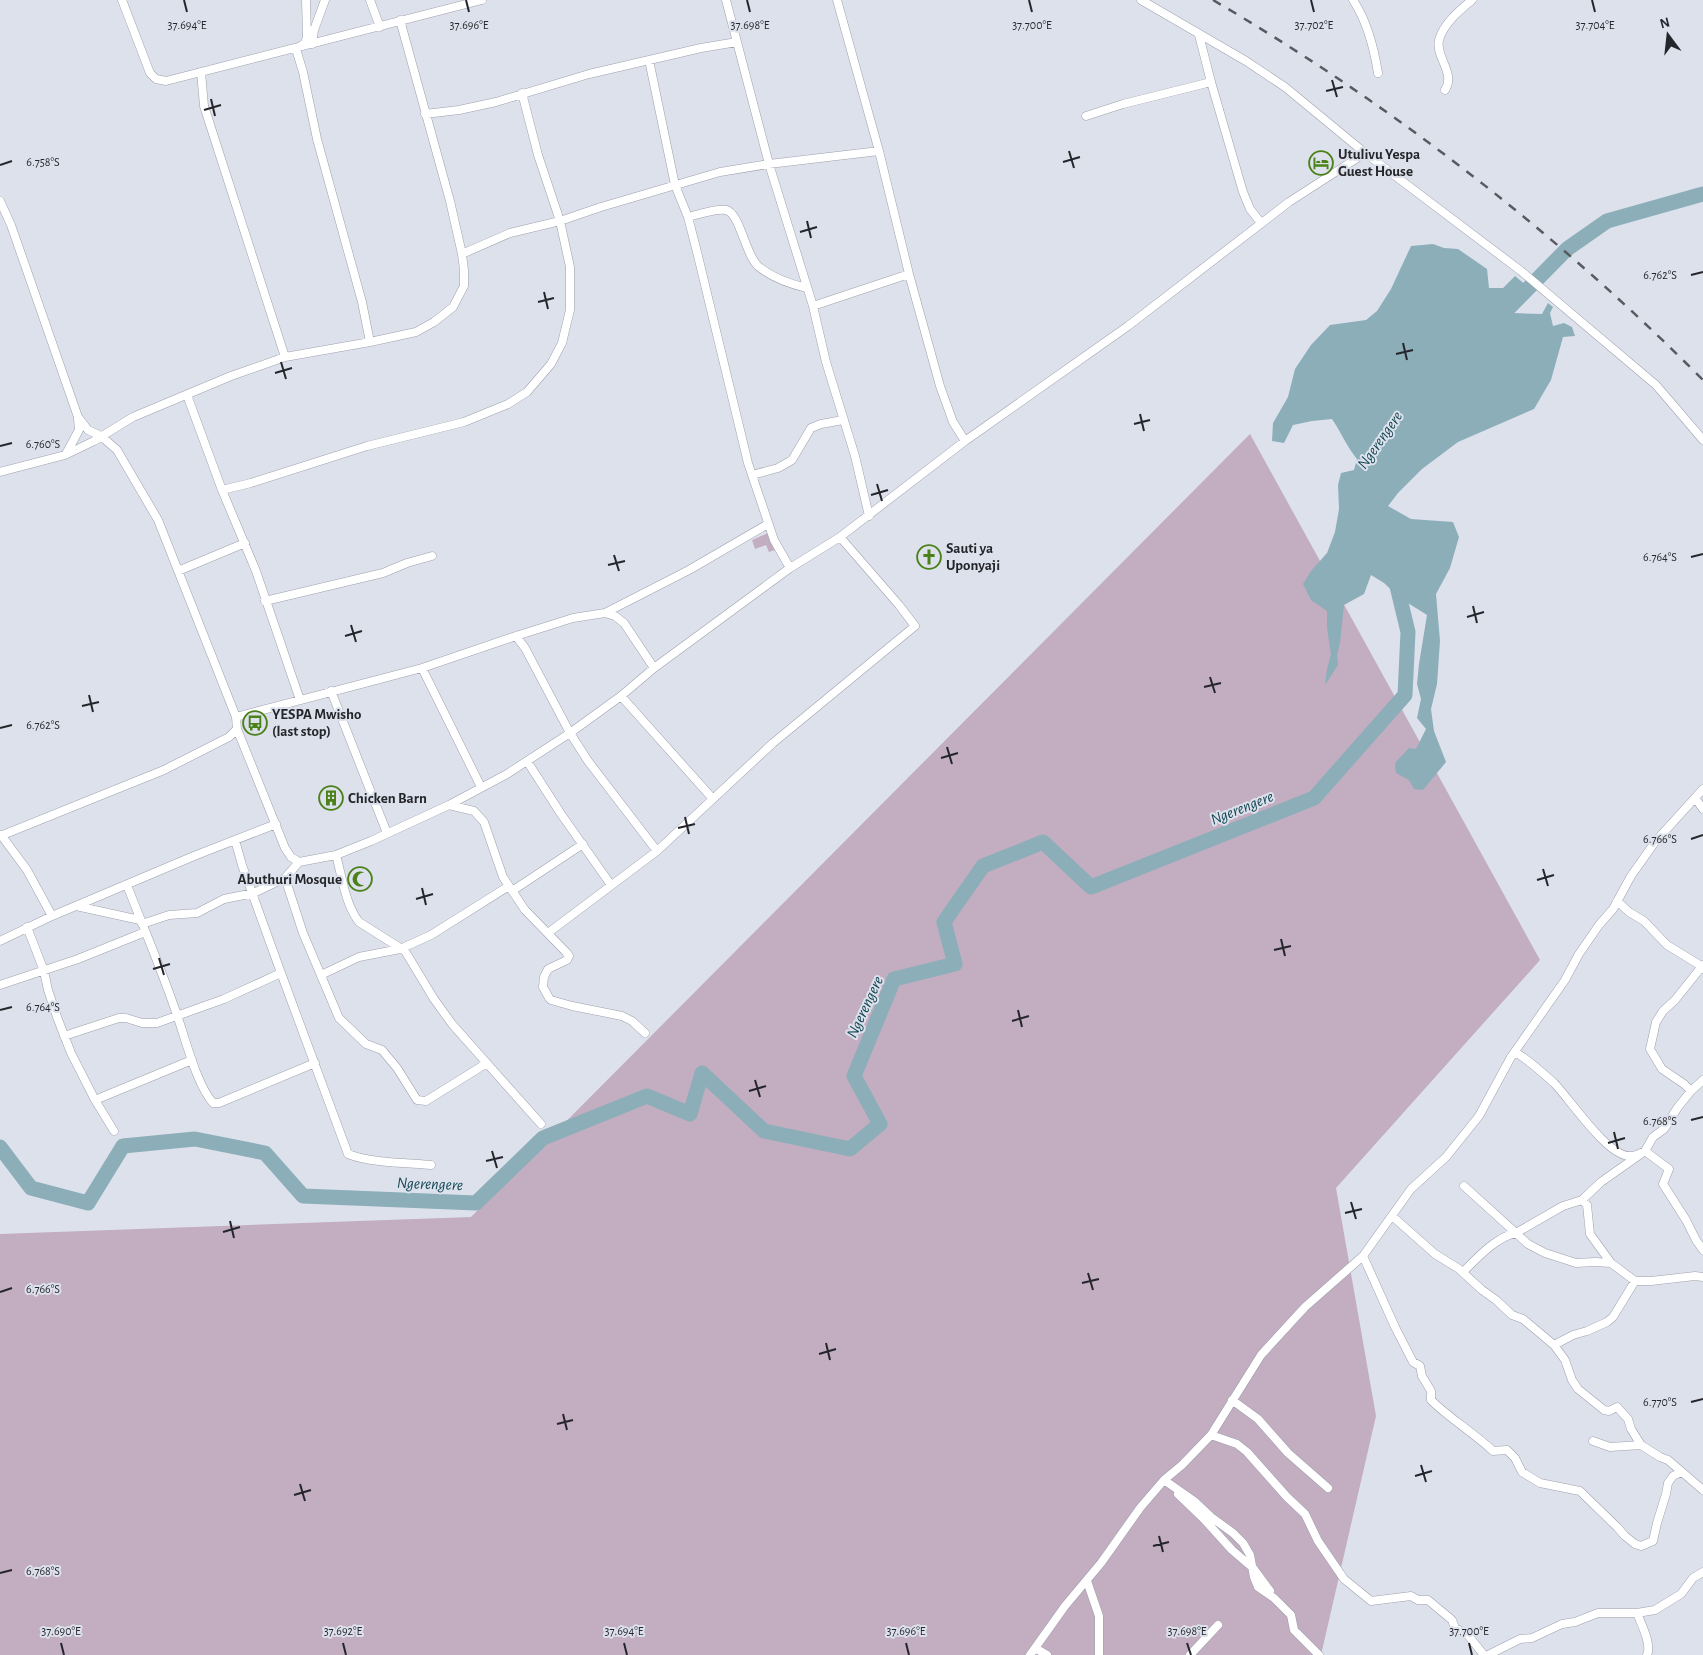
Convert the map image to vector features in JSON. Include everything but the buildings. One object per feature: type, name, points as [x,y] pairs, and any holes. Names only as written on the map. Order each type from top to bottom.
[{"type":"street","points":[[122,0],[150,73],[156,79],[166,81],[476,1]]},
{"type":"street","points":[[296,49],[305,42],[307,37],[306,0]]},
{"type":"street","points":[[312,44],[314,30],[325,0]]},
{"type":"street","points":[[370,0],[380,27]]},
{"type":"street","points":[[726,0],[770,164],[813,306],[826,362],[855,456],[869,516]]},
{"type":"street","points":[[837,0],[879,151],[909,274],[946,402],[954,422],[965,441]]},
{"type":"street","points":[[1141,0],[1246,61],[1285,87],[1365,153],[1521,271],[1656,385],[1703,440]]},
{"type":"street","points":[[1353,0],[1367,28],[1378,73]]},
{"type":"street","points":[[1445,90],[1449,78],[1439,46],[1439,39],[1450,21],[1472,0]]},
{"type":"street","points":[[0,472],[65,455],[134,417],[231,376],[285,357],[416,332],[434,322],[453,307],[464,286],[462,254],[450,201],[400,20]]},
{"type":"street","points":[[1199,35],[1243,192],[1250,209],[1261,223]]},
{"type":"street","points":[[425,114],[459,110],[496,102],[589,74],[701,48],[737,42]]},
{"type":"street","points":[[296,49],[303,72],[317,139],[362,302],[370,342]]},
{"type":"street","points":[[649,60],[675,185],[688,217],[752,475],[774,540],[790,568]]},
{"type":"street","points":[[201,72],[204,106],[285,357]]},
{"type":"street","points":[[1086,116],[1139,100],[1211,82]]},
{"type":"street","points":[[222,490],[251,483],[366,446],[464,422],[508,404],[527,392],[551,364],[562,343],[570,310],[570,267],[560,221],[538,156],[522,93]]},
{"type":"street","points":[[462,254],[510,233],[560,221],[720,172],[879,151]]},
{"type":"street","points":[[0,985],[78,959],[142,925],[168,915],[197,913],[224,899],[254,893],[285,878],[300,862],[336,855],[449,805],[507,774],[570,733],[654,668],[790,568],[840,537],[869,516],[965,441],[1128,326],[1289,202],[1365,153]]},
{"type":"street","points":[[0,201],[11,224],[78,417],[79,430],[72,446],[65,455]]},
{"type":"street","points":[[688,217],[726,210],[736,220],[748,252],[757,265],[772,275],[794,285],[807,288]]},
{"type":"street","points":[[813,306],[909,274]]},
{"type":"street","points":[[187,395],[222,490],[245,543],[300,700]]},
{"type":"street","points":[[78,417],[88,430],[101,436],[117,450],[158,520],[236,717],[237,729],[288,854],[300,862]]},
{"type":"street","points":[[752,475],[778,468],[792,460],[811,428],[820,424],[843,420]]},
{"type":"street","points":[[236,717],[422,668],[573,618],[605,613],[689,570],[768,524]]},
{"type":"street","points":[[548,933],[657,851],[773,742],[915,626],[899,604],[840,537]]},
{"type":"street","points":[[178,571],[245,543]]},
{"type":"street","points":[[266,601],[383,573],[432,556]]},
{"type":"street","points":[[605,613],[616,616],[624,623],[654,668]]},
{"type":"street","points":[[516,636],[525,648],[570,733],[588,761],[657,851]]},
{"type":"street","points":[[422,668],[481,787]]},
{"type":"street","points":[[331,691],[387,833]]},
{"type":"street","points":[[620,696],[713,799]]},
{"type":"street","points":[[52,916],[27,870],[1,835],[164,770],[229,737],[237,729]]},
{"type":"street","points":[[527,761],[561,814],[611,885]]},
{"type":"street","points":[[1030,1655],[1066,1606],[1088,1581],[1140,1508],[1164,1480],[1182,1466],[1211,1436],[1261,1355],[1305,1307],[1363,1256],[1411,1189],[1446,1157],[1479,1116],[1515,1052],[1566,980],[1579,954],[1599,925],[1613,909],[1631,876],[1654,842],[1703,789]]},
{"type":"street","points":[[1695,798],[1703,809]]},
{"type":"street","points":[[449,805],[474,811],[484,822],[503,877],[510,889],[525,910],[566,952],[567,960],[548,969],[544,977],[543,987],[548,998],[572,1006],[626,1017],[645,1033]]},
{"type":"street","points":[[0,941],[52,916],[276,824]]},
{"type":"street","points":[[235,840],[242,865],[254,893],[281,973],[348,1154],[355,1157],[431,1165]]},
{"type":"street","points":[[321,974],[359,957],[400,949],[430,935],[583,844]]},
{"type":"street","points":[[336,855],[345,891],[359,922],[405,952],[452,1024],[542,1124]]},
{"type":"street","points":[[285,878],[304,933],[338,1018],[366,1044],[382,1050],[397,1068],[417,1100],[426,1101],[487,1063]]},
{"type":"street","points":[[127,885],[178,1016],[192,1060],[210,1100],[216,1103],[315,1063]]},
{"type":"street","points":[[1617,901],[1629,912],[1644,921],[1667,945],[1702,967],[1675,1000],[1663,1011],[1656,1022],[1650,1049],[1662,1069],[1691,1091]]},
{"type":"street","points":[[76,906],[142,925]]},
{"type":"street","points":[[27,927],[44,971],[48,990],[71,1053],[114,1131]]},
{"type":"street","points":[[64,1036],[119,1018],[150,1024],[178,1016],[224,999],[281,973]]},
{"type":"street","points":[[1515,1052],[1553,1082],[1595,1133],[1616,1151],[1630,1156],[1645,1151]]},
{"type":"street","points":[[96,1100],[192,1060]]},
{"type":"street","points":[[1463,1272],[1496,1241],[1563,1206],[1582,1200],[1601,1182],[1645,1151],[1653,1137],[1664,1129],[1670,1117],[1691,1091],[1703,1080]]},
{"type":"street","points":[[1645,1151],[1668,1169],[1663,1184],[1703,1250]]},
{"type":"street","points":[[1464,1186],[1528,1244],[1572,1262],[1612,1263]]},
{"type":"street","points":[[1582,1200],[1587,1205],[1590,1234],[1612,1263],[1635,1281],[1703,1277]]},
{"type":"street","points":[[1392,1216],[1435,1254],[1463,1272],[1512,1315],[1523,1319],[1554,1345],[1565,1360],[1572,1380],[1578,1390],[1604,1410],[1609,1411],[1617,1407],[1628,1419],[1641,1445],[1668,1460],[1703,1490]]},
{"type":"street","points":[[1363,1256],[1413,1362],[1420,1366],[1422,1376],[1431,1391],[1431,1400],[1443,1412],[1493,1451],[1507,1450],[1515,1458],[1522,1472],[1540,1482],[1580,1491],[1625,1536],[1641,1546],[1653,1541],[1668,1483],[1673,1476],[1681,1472]]},
{"type":"street","points":[[1554,1345],[1573,1335],[1607,1322],[1613,1317],[1635,1281]]},
{"type":"street","points":[[1232,1400],[1258,1420],[1288,1453],[1328,1488]]},
{"type":"street","points":[[1211,1436],[1237,1444],[1260,1465],[1287,1497],[1305,1514],[1318,1541],[1344,1579],[1362,1595],[1371,1601],[1411,1596],[1418,1600],[1428,1600],[1452,1620],[1455,1628],[1467,1634],[1486,1655],[1504,1648],[1515,1641],[1532,1638],[1562,1624],[1575,1622],[1598,1613],[1637,1613],[1655,1610],[1673,1601],[1693,1578],[1703,1572]]},
{"type":"street","points":[[1593,1441],[1610,1447],[1641,1445]]},
{"type":"street","points":[[1164,1480],[1194,1501],[1232,1533],[1247,1549],[1258,1587],[1274,1598],[1291,1615],[1294,1630],[1319,1655]]},
{"type":"street","points":[[1164,1480],[1232,1550],[1253,1568],[1270,1591]]},
{"type":"street","points":[[1088,1581],[1099,1616],[1099,1655]]},
{"type":"street","points":[[1637,1613],[1648,1646],[1649,1652],[1647,1655]]},
{"type":"street","points":[[1190,1655],[1218,1625]]},
{"type":"street","points":[[1035,1648],[1047,1655]]},
{"type":"shaded area","points":[[1250,434],[1540,960],[1336,1188],[1376,1416],[1321,1655],[0,1655],[0,1234],[471,1217]]},
{"type":"shaded area","points":[[768,533],[775,550],[769,552],[766,545],[755,549],[752,540]]},
{"type":"water","points":[[1433,244],[1444,248],[1458,249],[1487,269],[1489,288],[1503,288],[1515,276],[1528,287],[1512,302],[1513,313],[1542,314],[1548,303],[1553,307],[1550,313],[1553,326],[1564,323],[1572,327],[1575,336],[1563,337],[1551,380],[1534,409],[1458,442],[1422,469],[1388,506],[1411,519],[1453,522],[1459,537],[1450,568],[1436,594],[1440,641],[1437,684],[1431,709],[1434,731],[1446,762],[1423,790],[1414,789],[1409,780],[1396,773],[1395,763],[1409,748],[1416,749],[1426,729],[1417,718],[1421,699],[1417,684],[1427,615],[1400,598],[1384,583],[1371,575],[1364,594],[1344,605],[1337,655],[1338,665],[1325,685],[1331,654],[1327,628],[1327,611],[1311,600],[1303,584],[1311,571],[1327,553],[1335,532],[1339,509],[1338,485],[1341,473],[1354,470],[1357,459],[1332,419],[1293,425],[1284,443],[1272,441],[1273,423],[1288,397],[1295,369],[1311,345],[1330,325],[1366,320],[1377,311],[1391,289],[1411,246]]},
{"type":"waterway","name":"Ngerengere","points":[[1499,318],[1567,249],[1607,221],[1703,194]]},
{"type":"waterway","name":"Ngerengere","points":[[0,1147],[31,1188],[88,1203],[123,1146],[195,1139],[265,1153],[303,1196],[476,1203],[543,1138],[647,1096],[690,1114],[702,1073],[764,1131],[850,1149],[880,1124],[854,1076],[894,979],[955,964],[944,922],[983,866],[1043,842],[1091,887],[1314,798],[1405,695],[1408,632],[1395,578]]},
{"type":"railway","points":[[1213,0],[1345,83],[1470,174],[1590,273],[1703,380]]},
{"type":"place","name":"Utulivu Yespa Guest House","points":[[1321,163]]},
{"type":"place","name":"Sauti ya Uponyaji","points":[[929,557]]},
{"type":"place","name":"YESPA Mwisho (last stop)","points":[[255,723]]},
{"type":"place","name":"Chicken Barn","points":[[331,798]]},
{"type":"place","name":"Abuthuri Mosque","points":[[360,879]]}]
